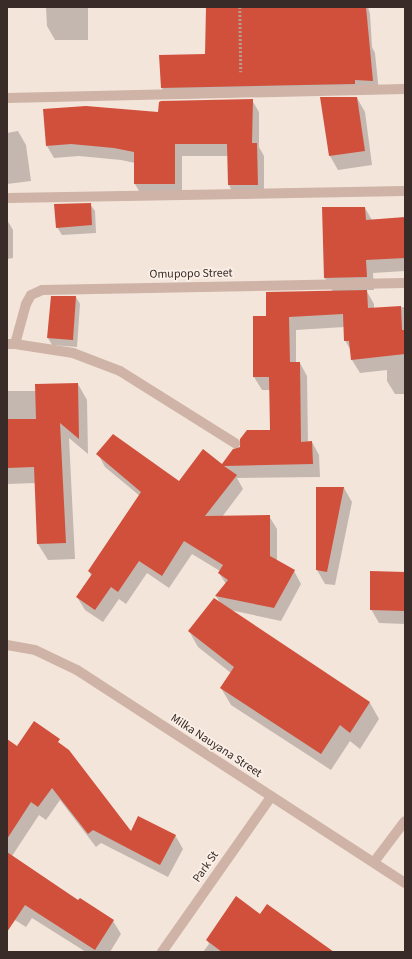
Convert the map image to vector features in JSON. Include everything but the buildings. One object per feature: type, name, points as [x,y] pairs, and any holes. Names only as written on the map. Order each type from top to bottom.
[{"type":"street","points":[[7,98],[405,89]]},
{"type":"street","points":[[7,198],[405,191]]},
{"type":"street","name":"Omupopo Street","points":[[235,443],[120,371],[74,353],[11,344],[26,304],[31,295],[42,290],[405,283]]},
{"type":"street","name":"Milka Nauyana Street","points":[[7,645],[36,650],[77,670],[405,883]]},
{"type":"street","name":"Park St","points":[[162,952],[271,797]]},
{"type":"street","points":[[374,862],[405,821]]},
{"type":"path","points":[[240,7],[242,92]]}]
